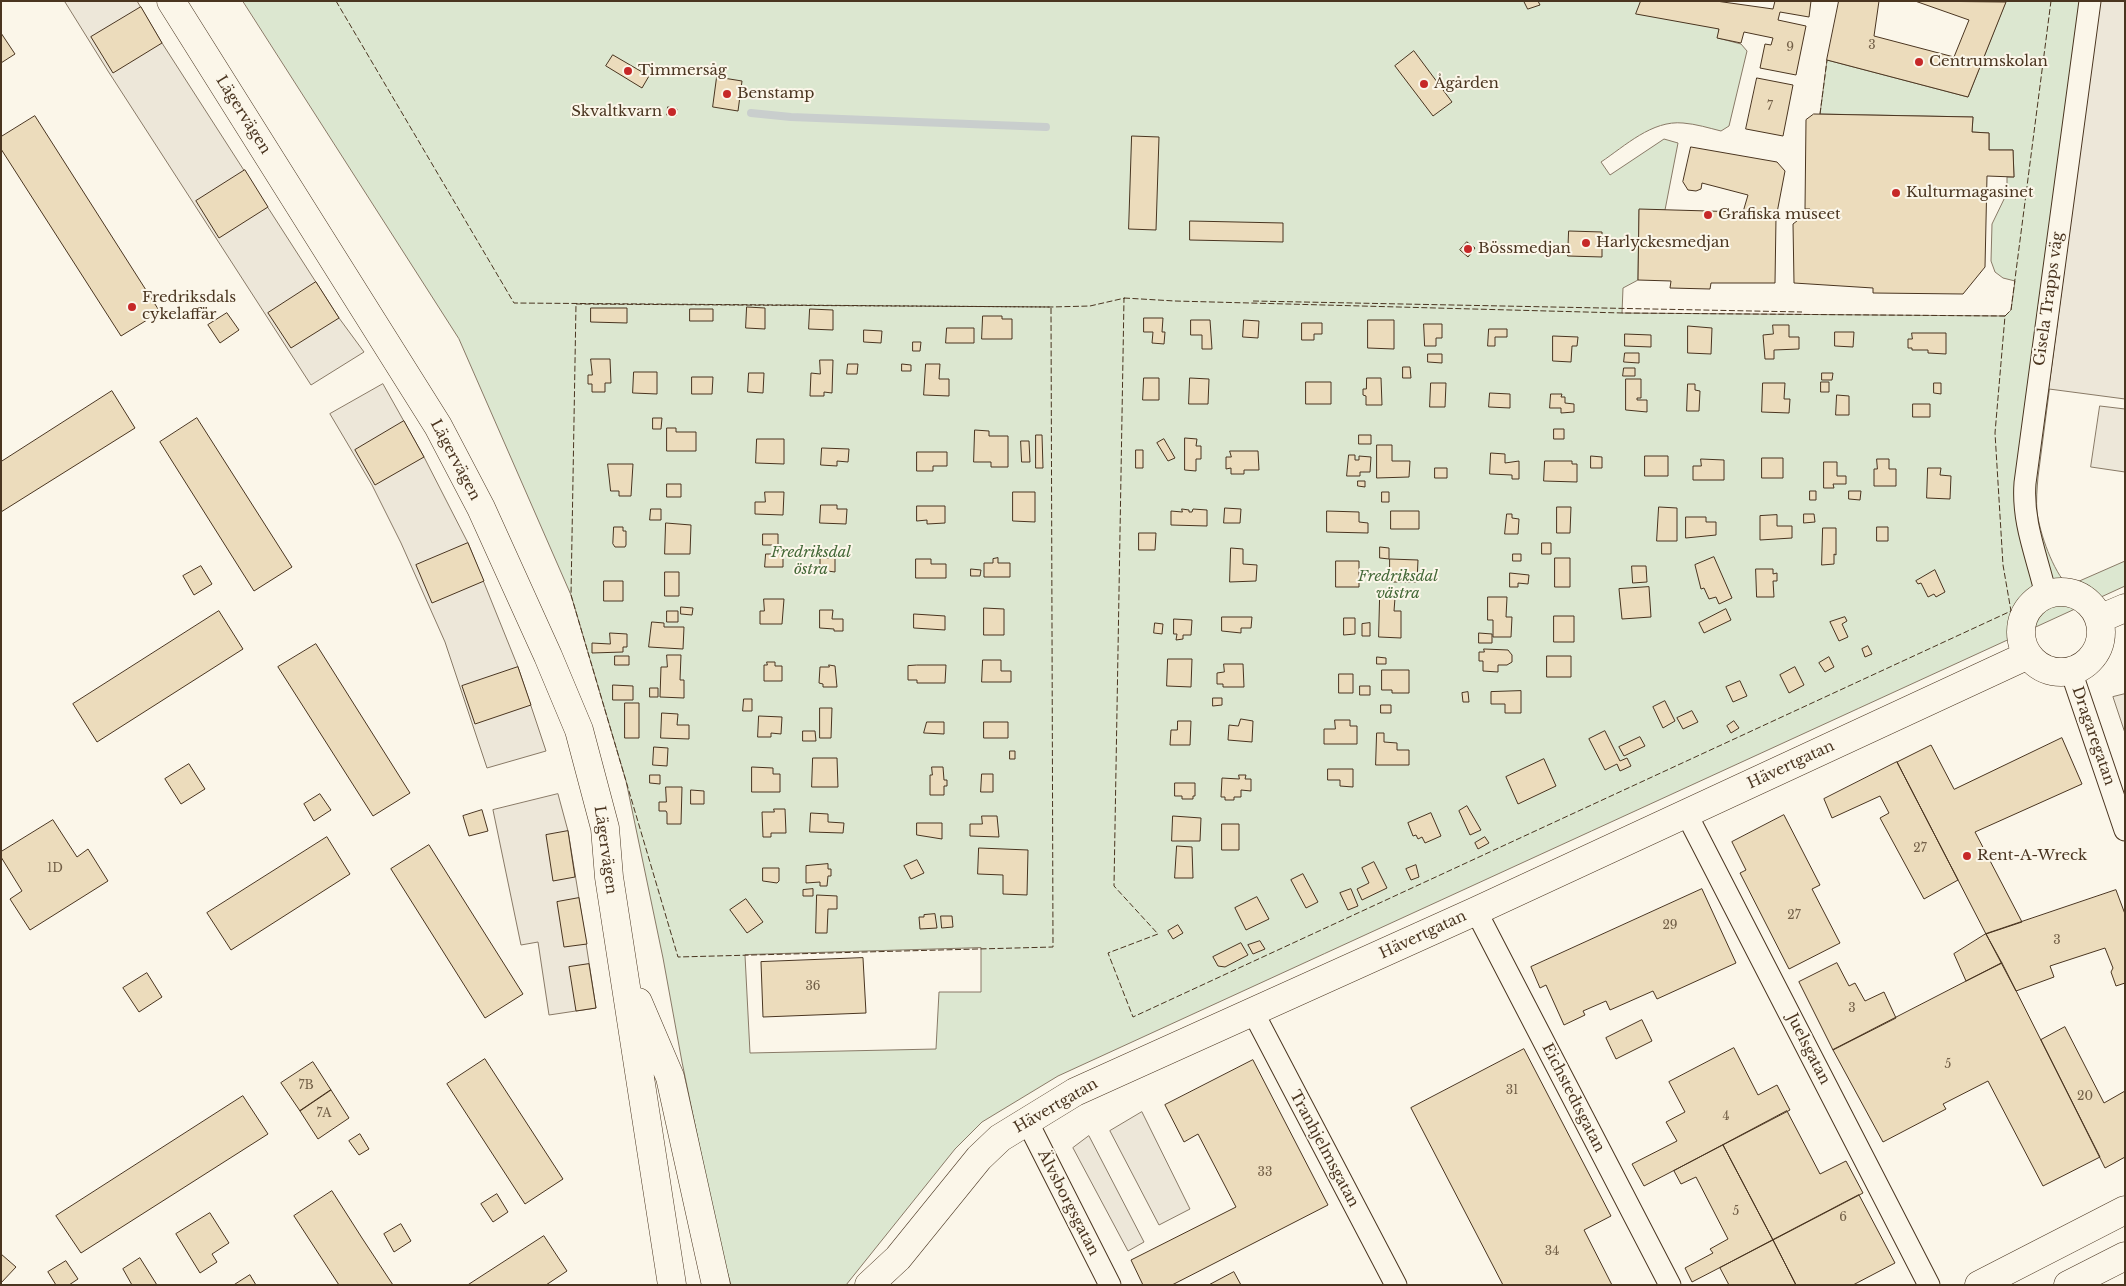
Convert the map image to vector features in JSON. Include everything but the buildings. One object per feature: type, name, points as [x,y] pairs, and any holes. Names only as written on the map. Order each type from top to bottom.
[{"type":"street","name":"Lägervägen","points":[[171,1],[438,426],[481,508],[548,656],[579,730],[605,828],[609,878],[672,1285]]},
{"type":"street","name":"Gisela Trapps väg","points":[[2046,594],[2026,521],[2023,502],[2024,483],[2090,1]]},
{"type":"street","points":[[2062,592],[2078,595],[2091,605],[2099,619],[2101,635],[2096,651],[2086,663],[2071,671],[2055,672],[2040,666],[2028,655],[2021,638],[2022,620],[2031,605],[2046,594],[2062,592]]},
{"type":"street","points":[[2099,619],[2125,608]]},
{"type":"street","name":"Hävertgatan","points":[[869,1285],[898,1258],[979,1158],[1000,1138],[1075,1092],[1476,911],[2028,655]]},
{"type":"street","name":"Dragaregatan","points":[[2071,671],[2125,830]]},
{"type":"street","name":"Juelsgatan","points":[[1686,813],[1929,1285]]},
{"type":"street","name":"Eichstedtsgatan","points":[[1476,911],[1670,1285]]},
{"type":"street","name":"Lägervägen","points":[[624,968],[670,1077],[716,1285]]},
{"type":"street","name":"Tranhjelmsgatan","points":[[1253,1012],[1396,1285]]},
{"type":"street","name":"Älvsborgsgatan","points":[[1027,1121],[1110,1285]]},
{"type":"street","points":[[1979,1285],[2125,1210]]},
{"type":"street","points":[[2068,1285],[2125,1256]]},
{"type":"street","points":[[879,1285],[898,1258]]},
{"type":"green space","points":[[243,1],[1641,1],[1719,29],[1718,38],[1741,44],[1747,51],[1729,126],[1721,131],[1683,123],[1660,126],[1639,135],[1601,162],[1610,175],[1664,139],[1678,143],[1665,210],[1639,210],[1638,280],[1623,288],[1622,313],[2005,316],[2011,310],[2015,281],[2003,278],[1995,272],[1991,261],[1992,224],[2007,193],[2007,177],[2014,177],[2013,150],[1989,150],[1989,133],[1972,132],[1973,117],[1820,114],[1827,60],[1968,97],[2006,1],[2100,1],[2038,477],[2037,508],[2041,531],[2048,552],[2057,571],[2068,586],[2125,561],[2125,586],[1058,1076],[982,1122],[955,1149],[846,1285],[731,1285],[721,1251],[626,781],[571,595],[459,339]],"holes":[[[981,948],[981,992],[939,992],[936,1049],[750,1053],[745,955]]]},
{"type":"shaded area","points":[[66,1],[137,1],[339,318],[364,352],[311,385],[108,71]]},
{"type":"shaded area","points":[[2100,1],[2125,1],[2125,399],[2049,389]]},
{"type":"shaded area","points":[[383,384],[424,457],[468,543],[518,667],[546,751],[487,768],[445,642],[401,543],[372,485],[330,414]]},
{"type":"shaded area","points":[[2100,406],[2125,409],[2125,472],[2091,467]]},
{"type":"shaded area","points":[[2125,694],[2125,733],[2113,697]]},
{"type":"shaded area","points":[[558,794],[568,831],[596,1008],[549,1015],[538,942],[521,945],[493,810]]},
{"type":"shaded area","points":[[1142,1112],[1190,1209],[1159,1225],[1110,1131]]},
{"type":"shaded area","points":[[1089,1136],[1144,1242],[1128,1251],[1073,1148]]},
{"type":"waterway","points":[[751,113],[791,117],[1046,127]]},
{"type":"fence","points":[[336,1],[514,303],[1051,307],[1090,306],[1125,298]]},
{"type":"fence","points":[[2005,316],[2011,310],[2051,1]]},
{"type":"fence","points":[[1820,114],[1827,60]]},
{"type":"fence","points":[[1124,298],[1622,313],[2005,316],[1995,433],[2003,565],[2011,611],[1133,1017],[1108,953],[1158,934],[1114,886],[1124,298]]},
{"type":"fence","points":[[1253,301],[1802,312]]},
{"type":"fence","points":[[576,304],[1051,307],[1053,947],[678,957],[571,595],[576,304]]},
{"type":"place","name":"Centrumskolan","points":[[1919,62]]},
{"type":"place","name":"Timmersåg","points":[[628,71]]},
{"type":"place","name":"Ågården","points":[[1424,84]]},
{"type":"place","name":"Benstamp","points":[[727,94]]},
{"type":"place","name":"Skvaltkvarn","points":[[672,112]]},
{"type":"place","name":"Kulturmagasinet","points":[[1896,193]]},
{"type":"place","name":"Grafiska museet","points":[[1708,215]]},
{"type":"place","name":"Harlyckesmedjan","points":[[1586,243]]},
{"type":"place","name":"Bössmedjan","points":[[1468,249]]},
{"type":"place","name":"Fredriksdals cykelaffär","points":[[132,307]]},
{"type":"place","name":"Rent-A-Wreck","points":[[1967,856]]},
{"type":"park label","name":"Fredriksdal östra","points":[[811,562]]},
{"type":"park label","name":"Fredriksdal västra","points":[[1398,586]]}]
